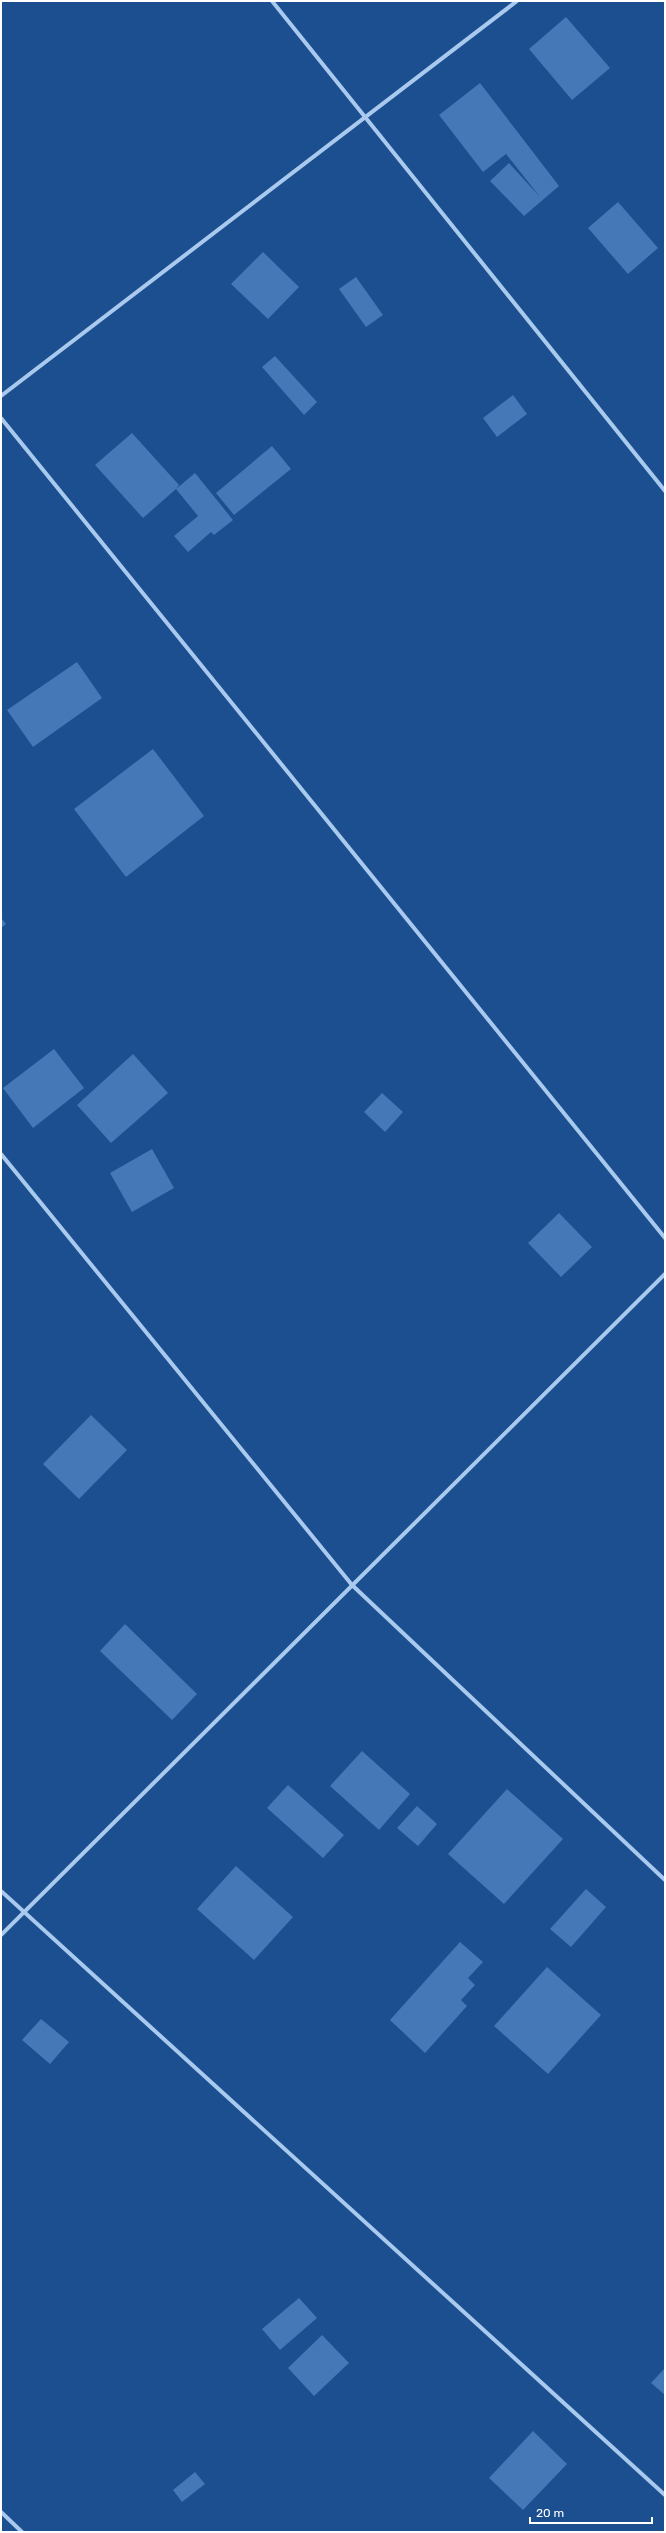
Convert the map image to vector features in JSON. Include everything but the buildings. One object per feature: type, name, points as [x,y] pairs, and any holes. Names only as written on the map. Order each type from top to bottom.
[{"type":"street","points":[[272,1],[665,491]]},
{"type":"street","points":[[1,396],[517,1]]},
{"type":"street","points":[[1,418],[665,1238]]},
{"type":"street","points":[[1,1154],[352,1585],[665,1880]]},
{"type":"street","points":[[1,1935],[665,1274]]},
{"type":"street","points":[[1,1891],[665,2495]]},
{"type":"street","points":[[1,2512],[22,2532]]}]
